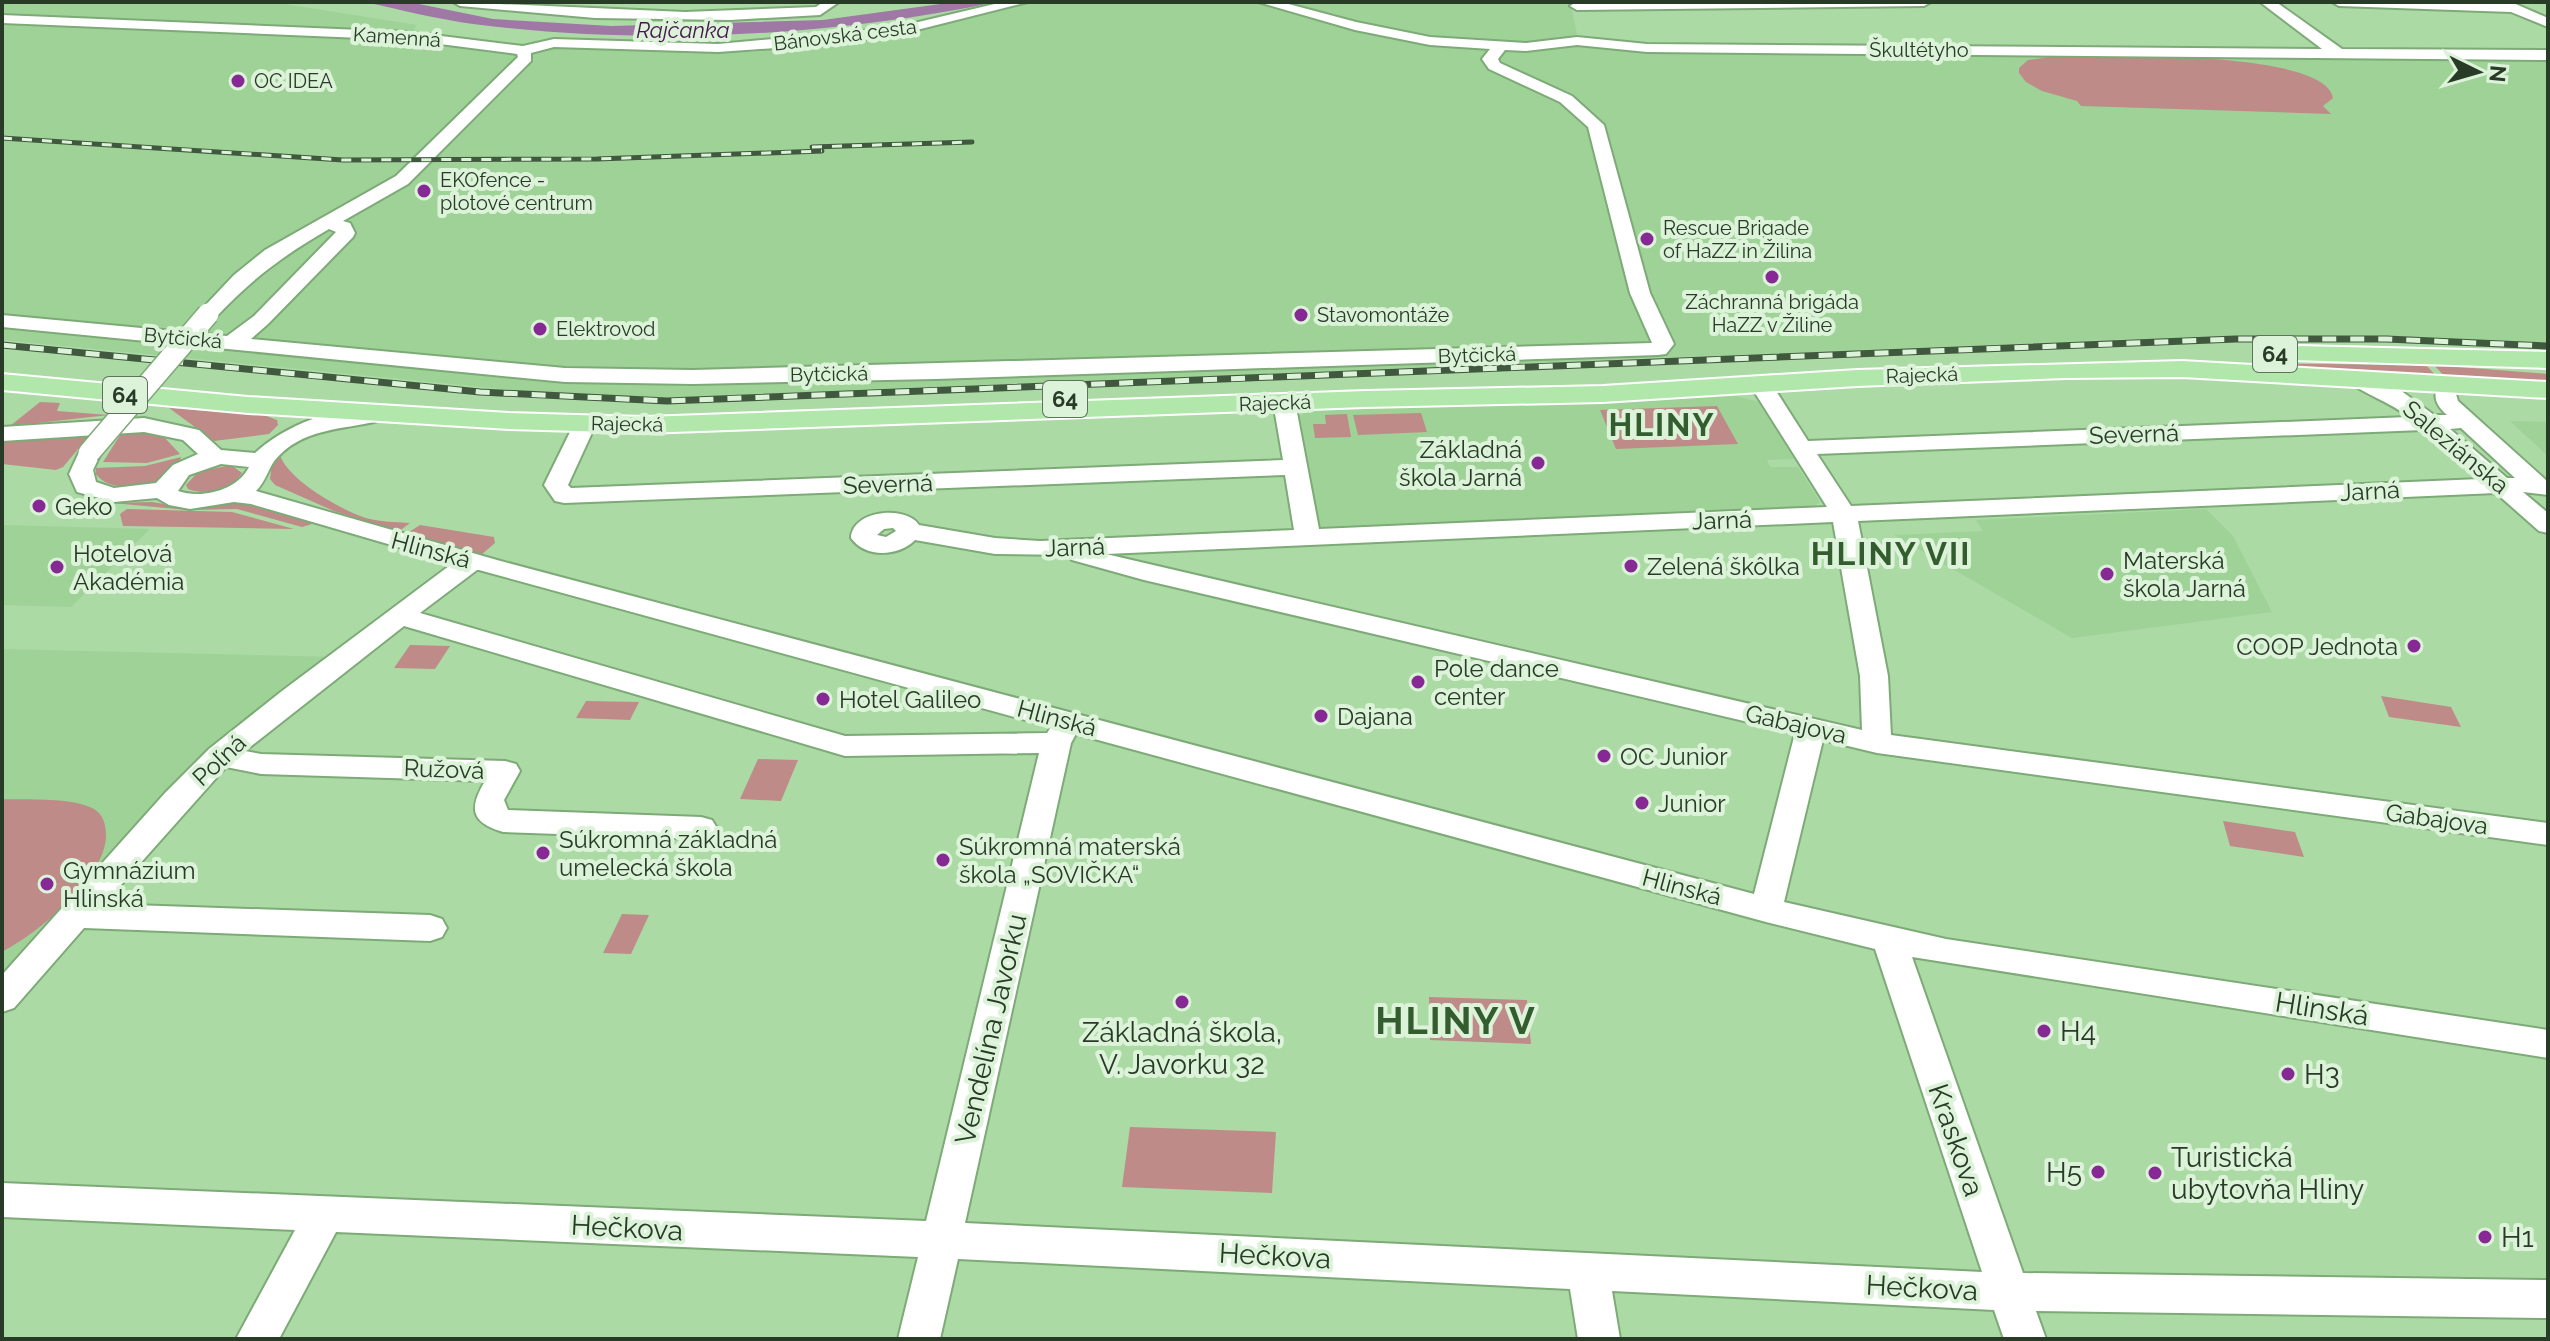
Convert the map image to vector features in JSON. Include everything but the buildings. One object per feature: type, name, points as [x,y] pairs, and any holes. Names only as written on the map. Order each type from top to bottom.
[{"type":"main road","name":"Rajecká","points":[[2,367],[168,385],[520,408],[699,412],[1361,386],[1651,379],[1843,367],[2128,356],[2421,356]]},
{"type":"main road","points":[[2421,356],[2548,360]]},
{"type":"main road","points":[[2421,356],[2548,371]]},
{"type":"main road","name":"Rajecká","points":[[2,382],[248,405],[399,414],[579,436],[734,424],[1284,402],[1603,394],[2066,370],[2182,369],[2548,390]]},
{"type":"street","points":[[460,2],[562,12],[729,16],[820,11],[832,2]]},
{"type":"street","points":[[562,12],[575,2]]},
{"type":"street","points":[[729,16],[748,2]]},
{"type":"street","name":"Bánovská cesta","points":[[523,50],[554,43],[718,48],[803,42],[893,32],[1021,2]]},
{"type":"street","points":[[1265,2],[1382,32],[1500,47]]},
{"type":"street","points":[[1578,19],[1924,2]]},
{"type":"street","points":[[2267,2],[2339,54]]},
{"type":"street","points":[[2339,2],[2509,7],[2548,13]]},
{"type":"street","points":[[2509,7],[2548,23]]},
{"type":"street","name":"Kamenná","points":[[2,19],[409,36],[523,50]]},
{"type":"street","name":"Škultétyho","points":[[1500,47],[1555,46],[1578,19],[1647,48],[2548,55]]},
{"type":"street","name":"Bytčická","points":[[2,321],[565,375],[626,378],[1658,349],[1663,344],[1640,293],[1596,125],[1566,99],[1494,66],[1490,59],[1500,47]]},
{"type":"street","points":[[165,489],[132,495],[94,492],[81,479],[81,470],[89,453],[208,314],[260,263],[402,180],[526,58],[523,50]]},
{"type":"street","points":[[232,343],[261,320],[346,233],[343,227],[328,223]]},
{"type":"street","name":"Saleziánska","points":[[2358,379],[2388,392],[2428,422],[2548,526]]},
{"type":"street","name":"Saleziánska","points":[[2449,384],[2445,394],[2448,404],[2542,490]]},
{"type":"street","points":[[1761,385],[1844,515],[1874,676],[1877,743]]},
{"type":"street","points":[[1284,402],[1308,537]]},
{"type":"street","points":[[165,489],[174,500],[185,502],[231,494],[242,464],[286,422],[283,416],[248,405]]},
{"type":"street","points":[[165,489],[168,482],[187,467],[242,464],[311,424],[335,418],[399,414]]},
{"type":"street","name":"Severná","points":[[1801,448],[2467,421]]},
{"type":"street","name":"Hlinská","points":[[2,434],[106,425],[169,428],[191,435],[348,525]]},
{"type":"street","points":[[144,425],[176,441],[186,453],[187,467]]},
{"type":"street","name":"Severná","points":[[579,436],[556,485],[564,496],[1295,467]]},
{"type":"street","name":"Jarná","points":[[909,531],[995,546],[1057,548],[2502,485],[2542,490]]},
{"type":"street","name":"Hlinská","points":[[231,494],[253,497],[1063,733],[1889,941],[2548,1044]]},
{"type":"street","points":[[1144,572],[1165,544]]},
{"type":"street","name":"Gabajova","points":[[1057,548],[1144,572],[1877,743],[2548,834]]},
{"type":"street","name":"Poľná","points":[[2,998],[220,756],[472,561]]},
{"type":"street","name":"Hlinská","points":[[400,616],[845,746],[1063,733]]},
{"type":"street","points":[[1766,910],[1811,728]]},
{"type":"street","name":"Vendelína Javorku","points":[[919,1339],[1063,733]]},
{"type":"street","name":"Ružová","points":[[220,756],[261,764],[505,771],[489,800],[491,815],[503,821],[701,828]]},
{"type":"street","points":[[75,915],[430,928]]},
{"type":"street","name":"Kraskova","points":[[1889,941],[2025,1339]]},
{"type":"street","name":"Hečkova","points":[[2,1200],[941,1240],[2008,1292],[2548,1299]]},
{"type":"street","points":[[257,1339],[325,1213]]},
{"type":"street","points":[[1588,1271],[1599,1339]]},
{"type":"shaded area","points":[[2,2],[272,2],[417,25],[409,36],[516,53],[552,46],[755,52],[892,36],[1035,2],[1570,2],[1577,34],[1569,40],[1592,47],[1633,51],[2548,51],[2548,344],[2359,336],[2132,339],[659,398],[524,391],[2,340]]},
{"type":"shaded area","points":[[2064,55],[2212,59],[2294,71],[2321,82],[2333,98],[2323,106],[2331,114],[2081,106],[2077,101],[2042,91],[2026,82],[2019,73],[2019,68],[2028,60]]},
{"type":"shaded area","points":[[2109,362],[2426,365],[2439,379],[1953,367]]},
{"type":"shaded area","points":[[2434,365],[2548,374],[2548,385],[2447,379]]},
{"type":"shaded area","name":"Základná škola Jarná","points":[[1737,396],[1758,402],[1794,459],[1767,460],[1770,467],[1798,467],[1820,502],[1813,507],[1318,526],[1300,416],[1309,409]]},
{"type":"shaded area","points":[[40,402],[60,403],[57,411],[109,415],[10,426]]},
{"type":"shaded area","points":[[1717,406],[1738,444],[1616,449],[1600,410]]},
{"type":"shaded area","points":[[169,408],[264,415],[277,420],[278,425],[269,434],[214,441]]},
{"type":"shaded area","points":[[1421,413],[1427,432],[1358,435],[1353,415]]},
{"type":"shaded area","points":[[1347,414],[1351,437],[1315,438],[1313,424],[1326,424],[1325,415]]},
{"type":"shaded area","points":[[2510,421],[2548,422],[2548,456]]},
{"type":"shaded area","points":[[124,429],[165,438],[180,454],[147,463],[103,462]]},
{"type":"shaded area","points":[[94,430],[63,467],[56,470],[2,464],[2,437]]},
{"type":"shaded area","points":[[294,443],[280,455],[293,474],[317,493],[366,518],[410,523],[398,532],[334,511],[275,485],[270,479],[273,457]]},
{"type":"shaded area","points":[[181,457],[177,467],[168,475],[143,485],[116,486],[104,482],[96,474],[96,468],[145,466]]},
{"type":"shaded area","points":[[231,465],[242,473],[232,484],[203,492],[188,489],[186,485],[198,472]]},
{"type":"shaded area","points":[[241,499],[312,524],[302,527],[237,509],[188,510],[112,503],[152,502],[189,508]]},
{"type":"shaded area","points":[[127,509],[232,512],[294,529],[123,526],[120,514]]},
{"type":"shaded area","name":"Materská škola Jarná","points":[[2206,509],[2233,536],[2272,612],[2072,638],[1894,535],[1983,531],[1976,520]]},
{"type":"shaded area","name":"Hotelová Akadémia","points":[[2,525],[150,529],[71,607],[2,605]]},
{"type":"shaded area","points":[[420,525],[494,537],[495,543],[481,555],[406,534]]},
{"type":"shaded area","points":[[410,645],[450,646],[435,669],[394,668]]},
{"type":"shaded area","name":"Gymnázium Hlinská","points":[[2,649],[337,657],[2,986]]},
{"type":"shaded area","points":[[2381,696],[2451,707],[2461,727],[2389,717]]},
{"type":"shaded area","points":[[586,701],[639,702],[630,720],[576,718]]},
{"type":"shaded area","points":[[758,759],[798,760],[781,801],[740,799]]},
{"type":"shaded area","points":[[2,799],[85,805],[100,814],[106,836],[103,853],[82,887],[33,932],[2,952]]},
{"type":"shaded area","points":[[2223,821],[2295,832],[2304,857],[2230,846]]},
{"type":"shaded area","points":[[622,914],[649,915],[631,954],[603,953]]},
{"type":"shaded area","points":[[1429,997],[1527,1000],[1531,1044],[1430,1040]]},
{"type":"shaded area","points":[[1130,1127],[1276,1132],[1272,1193],[1122,1187]]},
{"type":"water","name":"Rajčanka","points":[[365,2],[409,2],[493,19],[611,26],[823,20],[955,2],[996,2],[933,14],[802,30],[669,36],[537,31],[473,24]]},
{"type":"railway","points":[[2,138],[343,160],[597,159],[822,151]]},
{"type":"railway","points":[[812,147],[972,142]]},
{"type":"railway","points":[[2,345],[480,392],[667,401],[2236,339],[2386,339],[2548,346]]},
{"type":"place","name":"OC IDEA","points":[[238,81]]},
{"type":"place","name":"EKOfence - plotové centrum","points":[[424,191]]},
{"type":"place","name":"Rescue Brigade of HaZZ in Žilina","points":[[1647,239]]},
{"type":"place","name":"Záchranná brigáda HaZZ v Žiline","points":[[1772,277]]},
{"type":"place","name":"Stavomontáže","points":[[1301,315]]},
{"type":"place","name":"Elektrovod","points":[[540,329]]},
{"type":"place","name":"Základná škola Jarná","points":[[1538,463]]},
{"type":"place","name":"Geko","points":[[39,506]]},
{"type":"place","name":"Zelená škôlka","points":[[1631,566]]},
{"type":"place","name":"Hotelová Akadémia","points":[[57,567]]},
{"type":"place","name":"Materská škola Jarná","points":[[2107,574]]},
{"type":"place","name":"COOP Jednota","points":[[2414,646]]},
{"type":"place","name":"Pole dance center","points":[[1418,682]]},
{"type":"place","name":"Hotel Galileo","points":[[823,699]]},
{"type":"place","name":"Dajana","points":[[1321,716]]},
{"type":"place","name":"OC Junior","points":[[1604,756]]},
{"type":"place","name":"Junior","points":[[1642,803]]},
{"type":"place","name":"Súkromná základná umelecká škola","points":[[543,853]]},
{"type":"place","name":"Súkromná materská škola „SOVIČKA“","points":[[943,860]]},
{"type":"place","name":"Gymnázium Hlinská","points":[[47,884]]},
{"type":"place","name":"Základná škola, V. Javorku 32","points":[[1182,1002]]},
{"type":"place","name":"H4","points":[[2044,1031]]},
{"type":"place","name":"H3","points":[[2288,1074]]},
{"type":"place","name":"H5","points":[[2098,1172]]},
{"type":"place","name":"Turistická ubytovňa Hliny","points":[[2155,1173]]},
{"type":"place","name":"H1","points":[[2485,1237]]},
{"type":"district","name":"HLINY","points":[[1662,424]]},
{"type":"district","name":"HLINY VII","points":[[1891,553]]},
{"type":"district","name":"HLINY V","points":[[1456,1020]]}]
